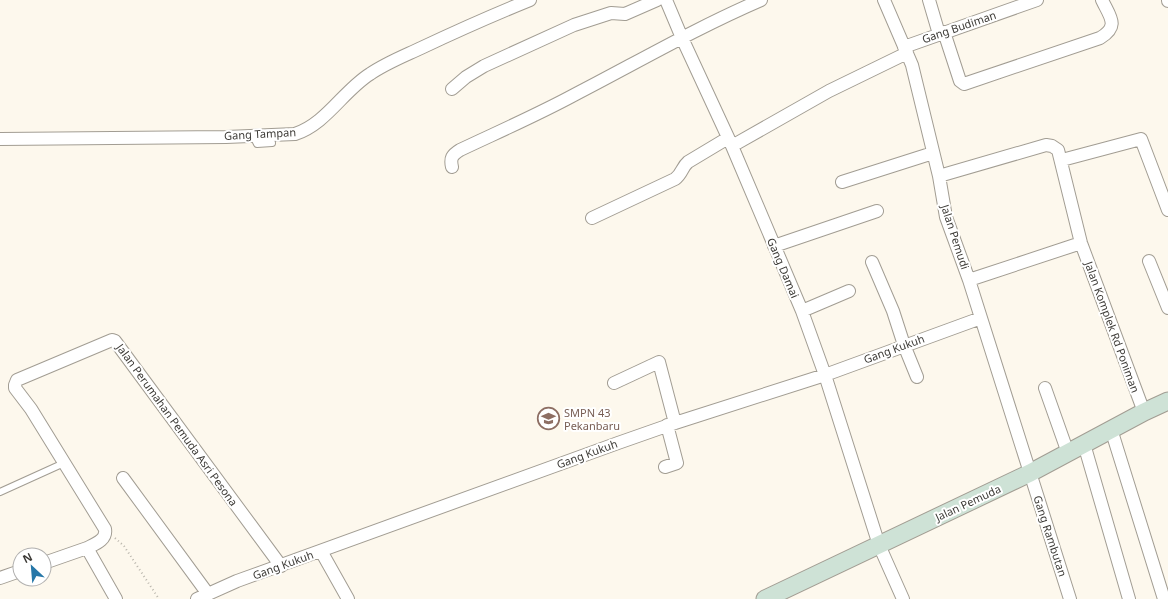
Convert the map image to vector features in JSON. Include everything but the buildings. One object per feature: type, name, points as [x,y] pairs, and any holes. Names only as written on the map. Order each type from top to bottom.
[{"type":"main road","name":"Jalan Pemuda","points":[[765,599],[1030,473],[1111,429],[1168,401]]},
{"type":"street","name":"Gang Tampan","points":[[0,139],[253,136],[295,134],[302,132],[327,113],[361,80],[382,66],[460,29],[530,0]]},
{"type":"street","points":[[452,89],[466,77],[484,66],[574,25],[611,13],[625,14],[657,0]]},
{"type":"street","name":"Gang Damai","points":[[666,0],[730,142],[802,311],[825,375],[880,545],[902,599]]},
{"type":"street","points":[[452,167],[450,162],[451,157],[460,150],[574,96],[682,38],[733,6],[760,0]]},
{"type":"street","name":"Jalan Pemudi","points":[[884,0],[912,65],[939,176],[946,217],[969,280],[1030,473]]},
{"type":"street","points":[[929,0],[960,81],[964,84],[1084,44],[1108,34],[1112,29],[1112,24],[1102,0]]},
{"type":"street","name":"Gang Budiman","points":[[592,218],[675,179],[680,176],[684,166],[688,162],[730,142],[906,50],[942,33],[1037,0]]},
{"type":"street","points":[[939,176],[1046,145],[1056,148],[1062,160],[1142,139],[1168,210]]},
{"type":"street","points":[[842,182],[933,153]]},
{"type":"street","name":"Jalan Komplek Rd Poniman","points":[[1062,160],[1081,243],[1144,412]]},
{"type":"street","points":[[774,246],[877,211]]},
{"type":"street","points":[[969,280],[1081,243]]},
{"type":"street","points":[[1149,260],[1168,308]]},
{"type":"street","points":[[872,262],[893,311],[904,345],[917,377]]},
{"type":"street","points":[[802,311],[849,291]]},
{"type":"street","name":"Gang Kukuh","points":[[202,597],[237,581],[671,424],[825,375],[981,318]]},
{"type":"street","name":"Jalan Perumahan Pemuda Asri Pesona","points":[[105,535],[105,529],[31,409],[15,388],[18,380],[114,340],[281,566]]},
{"type":"street","points":[[614,383],[659,362],[677,463],[665,467]]},
{"type":"street","points":[[1046,388],[1068,453]]},
{"type":"street","points":[[1111,429],[1164,599]]},
{"type":"street","points":[[1084,444],[1129,599]]},
{"type":"street","name":"Gang Rambutan","points":[[1030,473],[1070,599]]},
{"type":"street","points":[[123,478],[202,597]]},
{"type":"street","points":[[52,560],[102,541],[105,535]]},
{"type":"street","points":[[87,548],[116,599]]},
{"type":"street","points":[[321,551],[348,599]]},
{"type":"street","points":[[0,578],[12,574]]},
{"type":"lane","points":[[253,136],[257,144],[272,143]]},
{"type":"lane","points":[[0,492],[64,463]]},
{"type":"path","points":[[105,535],[113,535],[124,546],[158,599]]},
{"type":"place","name":"SMPN 43 Pekanbaru","points":[[549,419]]}]
